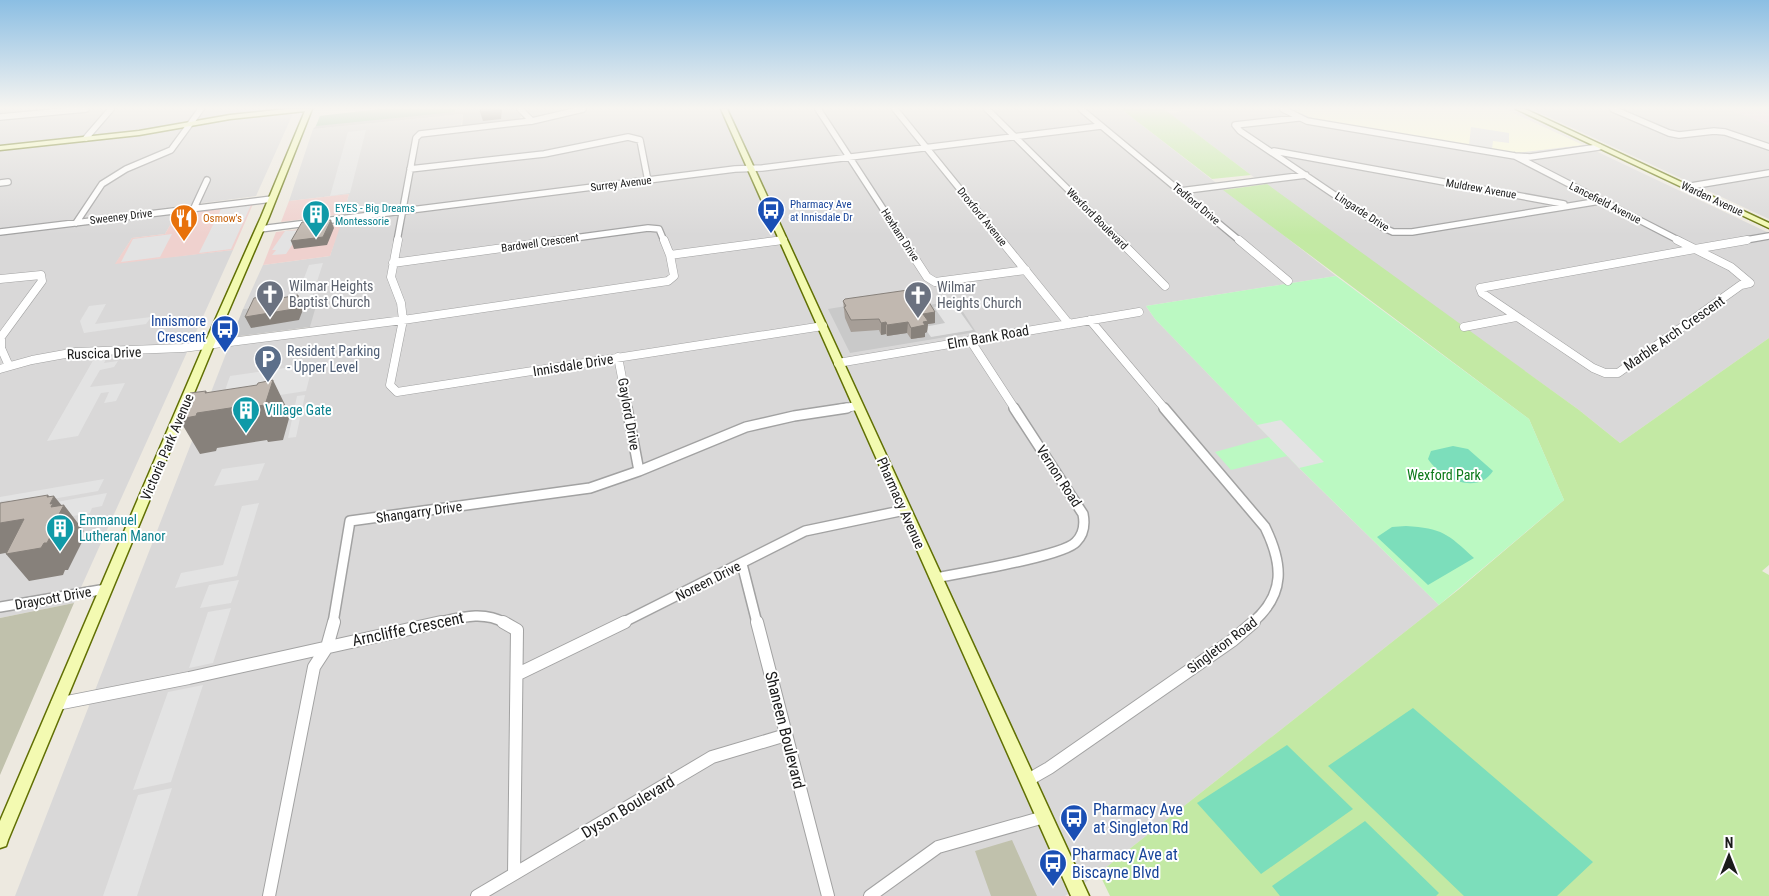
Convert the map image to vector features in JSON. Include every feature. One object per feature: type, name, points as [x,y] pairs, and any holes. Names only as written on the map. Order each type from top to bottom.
[{"type":"street","points":[[76,223],[102,184],[126,169],[169,151]]},
{"type":"street","name":"Victoria Park Avenue","points":[[0,840],[292,151]]},
{"type":"street","points":[[402,320],[400,303],[391,277],[414,151]]},
{"type":"street","points":[[410,169],[558,151]]},
{"type":"street","points":[[642,151],[648,181]]},
{"type":"street","name":"Pharmacy Avenue","points":[[742,151],[1080,896]]},
{"type":"street","name":"Hexham Drive","points":[[845,151],[927,277],[935,282],[1026,270]]},
{"type":"street","name":"Surrey Avenue","points":[[260,229],[902,151]]},
{"type":"street","name":"Droxford Avenue","points":[[928,151],[1069,324]]},
{"type":"street","name":"Wexford Boulevard","points":[[1028,151],[1165,286]]},
{"type":"street","name":"Tedford Drive","points":[[1131,151],[1288,281]]},
{"type":"street","name":"Lingarde Drive","points":[[1272,151],[1393,232],[1412,232],[1600,200]]},
{"type":"street","name":"Muldrew Avenue","points":[[1275,151],[1572,205]]},
{"type":"street","points":[[1485,151],[1515,156],[1570,151]]},
{"type":"street","name":"Warden Avenue","points":[[1607,151],[1769,226]]},
{"type":"street","name":"Lancefield Avenue","points":[[1515,156],[1695,249]]},
{"type":"street","points":[[1685,187],[1769,173]]},
{"type":"street","points":[[1180,191],[1306,175]]},
{"type":"street","points":[[194,208],[208,180]]},
{"type":"street","points":[[0,183],[8,182]]},
{"type":"street","name":"Sweeney Drive","points":[[0,232],[272,199]]},
{"type":"street","points":[[1760,222],[1769,221]]},
{"type":"street","name":"Bardwell Crescent","points":[[393,263],[648,228],[659,229],[670,255]]},
{"type":"street","name":"Marble Arch Crescent","points":[[1695,249],[1739,271],[1750,283],[1741,285],[1618,373],[1605,373],[1594,368],[1516,317],[1482,293],[1480,288],[1695,249],[1769,236]]},
{"type":"street","points":[[209,345],[402,320],[668,281],[674,276],[670,255],[783,240]]},
{"type":"street","points":[[0,279],[41,275],[42,280],[1,337],[1,348],[9,366]]},
{"type":"street","name":"Elm Bank Road","points":[[838,363],[1138,312]]},
{"type":"street","points":[[1464,326],[1516,317]]},
{"type":"street","name":"Innisdale Drive","points":[[402,320],[390,385],[397,392],[823,326]]},
{"type":"street","name":"Singleton Road","points":[[1028,780],[1049,768],[1233,640],[1265,612],[1278,588],[1279,567],[1275,548],[1265,527],[1090,320]]},
{"type":"street","name":"Vernon Road","points":[[936,578],[1054,554],[1076,543],[1086,527],[1083,514],[970,340]]},
{"type":"street","name":"Ruscica Drive","points":[[0,368],[59,355],[88,351],[161,351],[209,345]]},
{"type":"street","name":"Gaylord Drive","points":[[618,357],[639,471]]},
{"type":"street","name":"Shangarry Drive","points":[[269,896],[314,667],[327,647],[332,632],[350,522],[590,488],[639,471],[746,427],[794,416],[858,406]]},
{"type":"street","name":"Noreen Drive","points":[[518,674],[806,532],[905,510]]},
{"type":"street","name":"Shaneen Boulevard","points":[[742,564],[828,896]]},
{"type":"street","name":"Draycott Drive","points":[[0,607],[106,589]]},
{"type":"street","name":"Arncliffe Crescent","points":[[58,704],[472,615],[495,617],[517,630],[518,674],[514,874]]},
{"type":"street","name":"Dyson Boulevard","points":[[477,896],[712,757],[786,735]]},
{"type":"street","points":[[870,896],[938,847],[1044,817]]},
{"type":"shaded area","points":[[0,151],[276,151],[256,196],[181,206],[165,234],[132,238],[116,263],[233,250],[74,603],[0,618]]},
{"type":"shaded area","points":[[306,151],[1175,151],[1336,276],[1146,306],[1155,319],[1299,468],[1439,605],[1099,873],[1065,896],[15,896],[229,346],[308,334],[317,299],[243,309],[263,265],[330,256],[349,194],[289,201]]},
{"type":"shaded area","points":[[343,151],[361,151],[350,193],[330,196]]},
{"type":"shaded area","points":[[1219,151],[1503,151],[1516,153],[1534,151],[1595,151],[1769,233],[1769,338],[1620,443],[1579,410]]},
{"type":"shaded area","points":[[1503,151],[1534,151],[1516,153]]},
{"type":"shaded area","points":[[1622,151],[1769,151],[1769,219]]},
{"type":"shaded area","points":[[349,194],[343,214],[281,222],[289,201]]},
{"type":"shaded area","points":[[253,204],[233,250],[115,264],[132,238],[165,234],[177,213]]},
{"type":"shaded area","points":[[251,205],[231,249],[199,253],[221,209]]},
{"type":"shaded area","points":[[341,224],[330,256],[263,265],[276,232]]},
{"type":"shaded area","points":[[302,230],[286,254],[272,255],[276,250],[272,250],[285,231]]},
{"type":"shaded area","points":[[172,234],[160,257],[121,262],[133,239]]},
{"type":"shaded area","points":[[323,263],[312,297],[296,299],[309,265]]},
{"type":"shaded area","points":[[920,294],[928,305],[956,301],[976,332],[850,353],[828,309]]},
{"type":"shaded area","points":[[318,299],[310,327],[232,337],[243,309]]},
{"type":"shaded area","points":[[106,304],[95,324],[151,317],[146,324],[84,333],[80,321],[89,306]]},
{"type":"shaded area","points":[[947,304],[949,308],[956,306],[973,330],[931,337],[924,327],[945,323],[934,307]]},
{"type":"shaded area","points":[[108,355],[104,363],[118,361],[114,367],[100,370],[90,387],[125,383],[116,401],[104,403],[109,392],[101,393],[78,436],[47,441],[95,357]]},
{"type":"shaded area","name":"Resident Parking - Upper Level","points":[[313,364],[306,391],[240,401],[222,399],[230,376]]},
{"type":"shaded area","points":[[305,395],[296,437],[288,438],[297,396]]},
{"type":"shaded area","points":[[1281,420],[1324,462],[1299,468],[1257,425]]},
{"type":"shaded area","points":[[265,463],[258,480],[214,486],[222,469]]},
{"type":"shaded area","points":[[104,479],[98,491],[7,507],[10,500],[1,501],[0,504],[0,497]]},
{"type":"shaded area","points":[[107,493],[102,506],[92,508],[90,513],[0,529],[0,512]]},
{"type":"shaded area","points":[[259,503],[237,576],[175,588],[181,573],[223,565],[242,506]]},
{"type":"shaded area","points":[[239,580],[231,603],[200,608],[209,585]]},
{"type":"shaded area","points":[[74,603],[0,775],[0,618]]},
{"type":"shaded area","points":[[231,608],[213,663],[189,668],[208,612]]},
{"type":"shaded area","points":[[203,685],[171,782],[133,790],[168,692]]},
{"type":"shaded area","points":[[172,788],[137,896],[103,896],[138,795]]},
{"type":"shaded area","points":[[1012,840],[1037,896],[991,896],[975,851]]},
{"type":"green space","points":[[1175,151],[1219,151],[1251,175],[1212,179]]},
{"type":"green space","points":[[1267,184],[1579,410],[1620,443],[1769,338],[1769,565],[1762,571],[1769,575],[1769,896],[1110,896],[1099,873],[1458,590],[1564,500],[1529,419],[1223,190]]},
{"type":"green space","name":"Wexford Park","points":[[1336,276],[1529,419],[1564,500],[1439,605],[1287,456],[1231,470],[1215,452],[1269,437],[1155,319],[1146,306]]},
{"type":"green space","points":[[1453,446],[1468,449],[1493,471],[1486,478],[1478,482],[1469,483],[1450,478],[1428,459],[1431,451]]},
{"type":"green space","points":[[1392,527],[1428,528],[1444,534],[1474,558],[1428,585],[1377,537]]},
{"type":"green space","points":[[1413,708],[1593,862],[1557,896],[1464,896],[1328,766]]},
{"type":"green space","points":[[1287,745],[1353,809],[1261,874],[1197,803]]},
{"type":"green space","points":[[1365,821],[1439,893],[1436,896],[1280,896],[1272,886]]},
{"type":"building","points":[[331,220],[323,237],[291,241],[302,222]]},
{"type":"building","points":[[918,289],[921,295],[924,294],[935,312],[923,314],[928,321],[923,322],[925,325],[911,328],[908,322],[887,325],[886,322],[881,323],[879,319],[851,320],[844,307],[846,306],[843,301],[845,299]]},
{"type":"building","points":[[282,295],[281,298],[298,295],[294,309],[245,317],[254,298]]},
{"type":"building","points":[[273,380],[265,405],[249,407],[250,405],[197,413],[196,416],[179,419],[190,393],[206,391],[205,393],[257,385],[258,383]]},
{"type":"building","points":[[48,495],[47,497],[54,496],[50,504],[53,503],[51,507],[64,505],[47,543],[44,543],[41,548],[6,554],[24,519],[0,523],[0,503]]},
{"type":"place","name":"Pharmacy Ave at Innisdale Dr","points":[[771,234]]},
{"type":"place","name":"EYES - Big Dreams Montessorie","points":[[316,238]]},
{"type":"place","name":"Osmow's","points":[[184,242]]},
{"type":"place","name":"Wilmar Heights Baptist Church","points":[[270,318]]},
{"type":"place","name":"Wilmar Heights Church","points":[[918,319]]},
{"type":"place","name":"Innismore Crescent","points":[[225,353]]},
{"type":"place","name":"Resident Parking - Upper Level","points":[[268,383]]},
{"type":"place","name":"Village Gate","points":[[246,434]]},
{"type":"place","name":"Emmanuel Lutheran Manor","points":[[60,552]]},
{"type":"place","name":"Pharmacy Ave at Singleton Rd","points":[[1074,842]]},
{"type":"place","name":"Pharmacy Ave at Biscayne Blvd","points":[[1053,887]]}]
